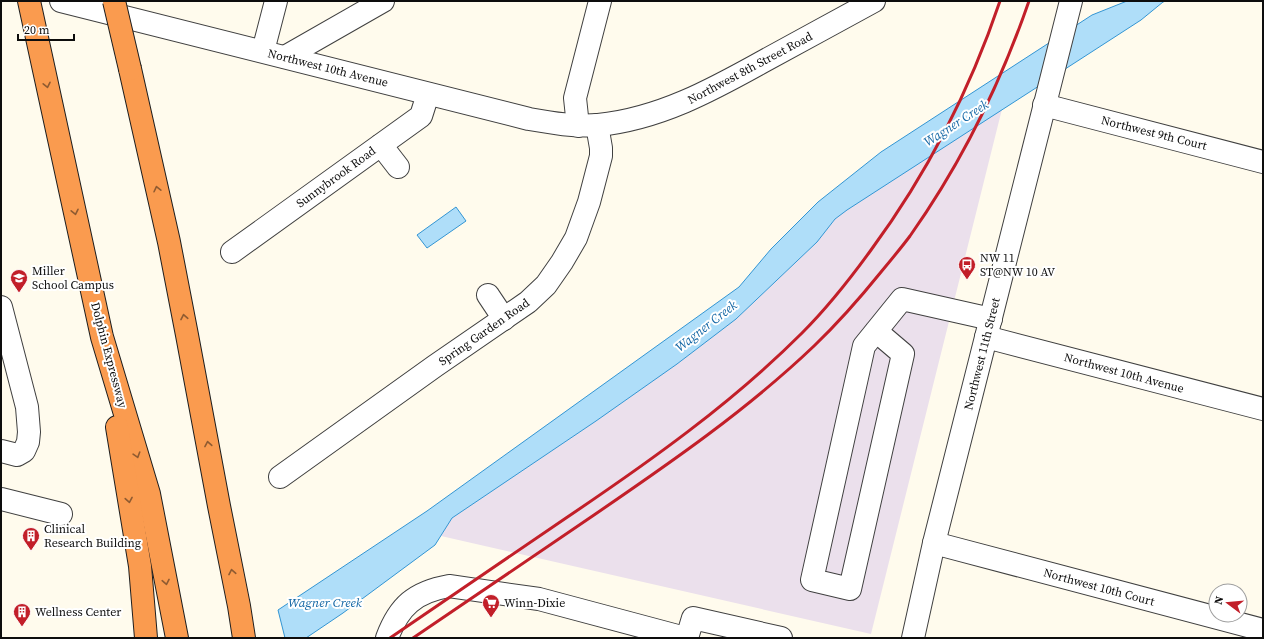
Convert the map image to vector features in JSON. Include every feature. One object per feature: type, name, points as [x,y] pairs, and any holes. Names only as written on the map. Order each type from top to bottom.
[{"type":"highway","name":"Dolphin Expressway","points":[[29,1],[102,338],[149,494],[177,638]]},
{"type":"highway","points":[[114,1],[170,250],[244,638]]},
{"type":"highway","points":[[102,338],[140,566],[146,638]]},
{"type":"highway","points":[[239,606],[254,638]]},
{"type":"street","name":"Northwest 10th Avenue","points":[[61,1],[529,119],[558,124],[588,125]]},
{"type":"street","points":[[263,51],[276,1]]},
{"type":"street","points":[[285,57],[383,1]]},
{"type":"street","name":"Spring Garden Road","points":[[280,477],[435,366],[528,302],[546,285],[562,262],[576,238],[589,202],[601,156],[601,148],[575,98],[600,1]]},
{"type":"street","name":"Northwest 8th Street Road","points":[[588,125],[620,122],[648,115],[686,102],[874,1]]},
{"type":"street","name":"Northwest 11th Street","points":[[913,638],[934,543],[1071,1]]},
{"type":"street","name":"Sunnybrook Road","points":[[232,252],[421,116],[428,94]]},
{"type":"street","name":"Northwest 9th Court","points":[[1046,97],[1263,162]]},
{"type":"street","points":[[381,145],[398,167]]},
{"type":"street","points":[[488,295],[504,319]]},
{"type":"street","name":"Northwest 10th Avenue","points":[[876,331],[902,299],[988,328],[1263,409]]},
{"type":"street","points":[[1,307],[27,407],[29,432],[28,442],[24,451],[17,455],[1,451]]},
{"type":"street","points":[[876,331],[903,354],[850,589],[812,580],[864,346],[876,331]]},
{"type":"street","points":[[1,500],[61,514]]},
{"type":"street","name":"Northwest 10th Court","points":[[934,543],[1263,630]]},
{"type":"street","points":[[387,638],[392,625],[401,610],[412,600],[436,588],[449,586],[539,599],[686,638],[693,618],[781,638]]},
{"type":"shaded area","points":[[1002,109],[871,634],[441,536],[452,518],[596,421],[677,364],[736,319],[817,242],[835,219]]},
{"type":"water","name":"Wagner Creek","points":[[1127,1],[1166,1],[1141,20],[847,210],[835,219],[817,242],[736,319],[677,364],[596,421],[452,518],[435,545],[343,613],[306,638],[285,638],[278,610],[427,511],[739,287],[771,249],[818,202],[881,152],[1092,15]]},
{"type":"water","points":[[456,207],[466,221],[427,248],[417,235]]},
{"type":"railway","points":[[390,638],[658,454],[747,384],[802,333],[855,272],[911,192],[961,99],[1000,1]]},
{"type":"railway","points":[[413,638],[679,456],[762,392],[788,370],[832,328],[849,310],[907,240],[929,209],[946,181],[978,123],[992,93],[1018,32],[1029,1]]},
{"type":"place","name":"NW 11 ST@NW 10 AV","points":[[967,280]]},
{"type":"place","name":"Miller School Campus","points":[[19,293]]},
{"type":"place","name":"Clinical Research Building","points":[[31,551]]},
{"type":"place","name":"Winn-Dixie","points":[[491,618]]},
{"type":"place","name":"Wellness Center","points":[[22,627]]}]
